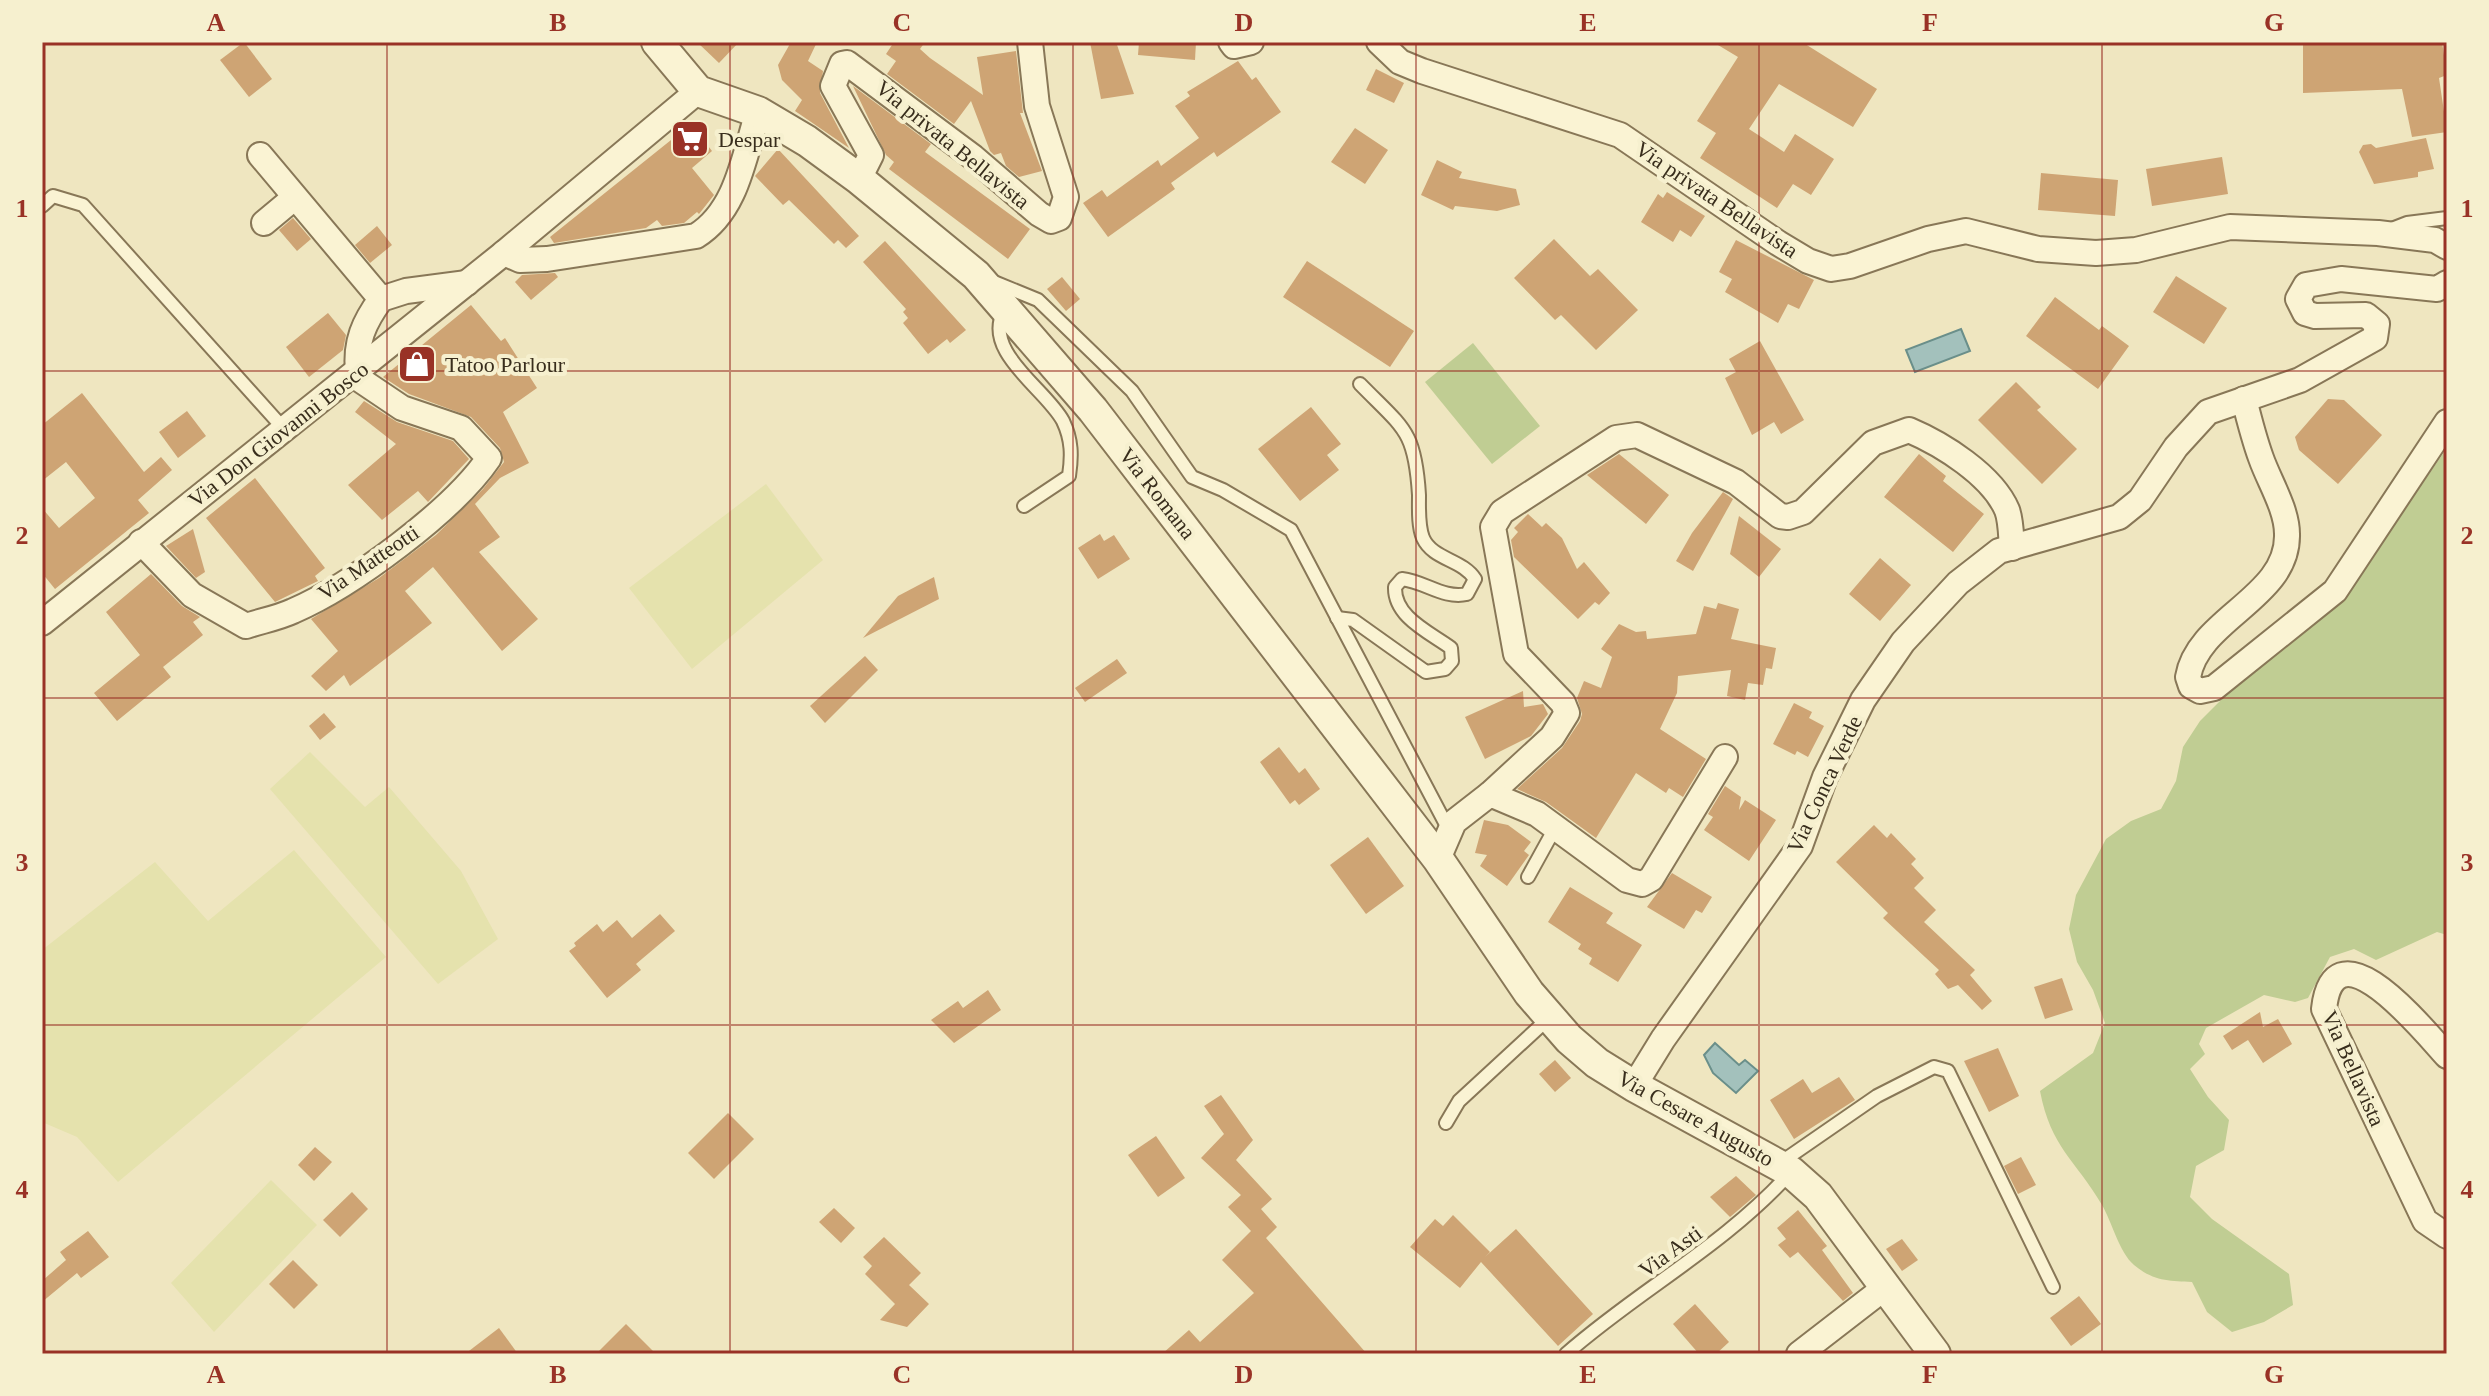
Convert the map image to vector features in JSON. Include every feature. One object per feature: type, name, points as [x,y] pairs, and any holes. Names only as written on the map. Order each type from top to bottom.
[{"type":"street","points":[[657,42],[698,91]]},
{"type":"street","name":"Via privata Bellavista","points":[[859,179],[871,155],[833,86],[835,74],[842,64],[847,63],[973,157],[1039,214],[1051,221],[1059,218],[1066,197],[1037,106],[1030,42]]},
{"type":"street","points":[[1231,42],[1234,46],[1251,42]]},
{"type":"street","name":"Via privata Bellavista","points":[[1379,42],[1400,62],[1422,71],[1620,135],[1778,243],[1808,261],[1831,269],[1850,266],[1928,239],[1966,231],[2038,249],[2096,253],[2136,250],[2230,227],[2303,228],[2342,234],[2378,233]]},
{"type":"street","name":"Via Romana","points":[[698,91],[758,112],[859,179],[976,275],[1093,410],[1444,846],[1529,993],[1560,1028]]},
{"type":"street","name":"Via Don Giovanni Bosco","points":[[42,623],[504,253],[698,91]]},
{"type":"street","points":[[504,253],[520,260],[547,259],[696,236],[714,225],[726,209],[758,112]]},
{"type":"street","points":[[260,155],[381,299]]},
{"type":"street","points":[[264,223],[294,198]]},
{"type":"street","points":[[2378,233],[2435,240],[2447,247]]},
{"type":"street","name":"Via Conca Verde","points":[[1634,1086],[1663,1039],[1800,846],[1825,777],[1863,700],[1903,642],[1958,583],[1999,551],[2119,517],[2140,500],[2176,447],[2208,412],[2300,380],[2375,338],[2377,324],[2366,315],[2315,316],[2305,313],[2298,299],[2306,285],[2341,279],[2437,289],[2447,283]]},
{"type":"street","points":[[356,373],[360,333],[381,299],[406,291],[467,283]]},
{"type":"street","name":"Via Matteotti","points":[[141,542],[192,595],[246,626],[293,611],[402,544],[476,477],[489,458],[461,428],[402,408],[356,373]]},
{"type":"street","points":[[2244,399],[2254,437],[2283,516],[2287,532],[2285,550],[2277,569],[2265,583],[2197,650],[2188,677],[2191,686],[2200,691],[2214,688],[2335,591],[2424,452],[2447,422]]},
{"type":"street","points":[[1444,846],[1454,822],[1490,794],[1552,737],[1567,713],[1563,703],[1516,654],[1493,527],[1502,512],[1616,438],[1637,435],[1736,482],[1773,513],[1788,517],[1803,512],[1873,443],[1909,430],[1946,446],[1991,490],[2007,510],[2012,548]]},
{"type":"street","points":[[1490,794],[1537,814],[1627,880],[1642,884],[1651,879],[1725,757]]},
{"type":"street","name":"Via Bellavista","points":[[2447,1056],[2373,982],[2353,973],[2337,978],[2326,990],[2324,1009],[2425,1221],[2447,1236]]},
{"type":"street","name":"Via Cesare Augusto","points":[[1560,1028],[1597,1063],[1785,1168],[1818,1196],[1935,1354]]},
{"type":"street","points":[[1799,1354],[1887,1286]]},
{"type":"lane","points":[[42,206],[53,196],[83,205],[285,430]]},
{"type":"lane","points":[[2378,233],[2407,223],[2447,218]]},
{"type":"lane","points":[[976,275],[1038,300],[1132,391],[1192,477],[1223,490],[1291,530],[1337,618],[1444,846]]},
{"type":"lane","points":[[1005,308],[999,320],[1004,350],[1062,420],[1072,448],[1069,476],[1024,506]]},
{"type":"lane","points":[[1337,618],[1353,620],[1426,672],[1445,669],[1452,661],[1451,648],[1404,615],[1394,600],[1395,587],[1402,579],[1453,597],[1467,594],[1475,579],[1468,568],[1429,549],[1421,535],[1416,454],[1407,432],[1360,384]]},
{"type":"lane","points":[[2424,452],[2447,404]]},
{"type":"lane","points":[[1528,877],[1555,828]]},
{"type":"lane","points":[[1446,1123],[1459,1101],[1560,1028]]},
{"type":"lane","name":"Via Asti","points":[[1566,1354],[1718,1242],[1785,1168],[1900,1083],[1934,1067],[1948,1071],[2053,1287]]},
{"type":"shaded area","points":[[766,484],[823,560],[692,669],[629,588]]},
{"type":"shaded area","points":[[310,752],[365,807],[389,787],[461,871],[498,939],[438,984],[270,789]]},
{"type":"shaded area","points":[[294,850],[386,957],[118,1182],[77,1137],[42,1122],[42,950],[155,862],[208,921]]},
{"type":"shaded area","points":[[271,1180],[317,1225],[214,1332],[171,1283]]},
{"type":"green space","points":[[1473,343],[1540,426],[1492,464],[1425,382]]},
{"type":"green space","points":[[2447,448],[2447,935],[2437,932],[2376,960],[2354,949],[2330,957],[2308,998],[2295,1002],[2264,995],[2206,1028],[2199,1044],[2205,1054],[2190,1069],[2208,1097],[2229,1120],[2224,1150],[2196,1166],[2190,1197],[2212,1219],[2289,1274],[2293,1305],[2264,1322],[2232,1332],[2207,1312],[2192,1282],[2155,1277],[2134,1265],[2120,1245],[2102,1205],[2057,1140],[2045,1110],[2040,1091],[2093,1053],[2105,1023],[2093,990],[2077,962],[2069,929],[2076,895],[2106,839],[2131,821],[2161,809],[2176,781],[2183,747],[2200,721],[2249,672],[2339,603]]},
{"type":"water","points":[[1961,329],[1970,351],[1915,372],[1906,350]]},
{"type":"water","points":[[1715,1043],[1739,1065],[1745,1060],[1758,1071],[1736,1093],[1713,1073],[1704,1055]]},
{"type":"building","points":[[244,42],[272,79],[249,97],[220,60]]},
{"type":"building","points":[[697,42],[739,42],[719,63]]},
{"type":"building","points":[[791,42],[817,42],[808,61],[823,71],[820,93],[849,148],[795,111],[802,100],[782,80],[778,65]]},
{"type":"building","points":[[894,42],[925,42],[920,49],[983,95],[977,57],[1016,51],[1023,113],[1020,113],[1042,171],[1019,177],[1006,166],[1001,153],[994,155],[971,101],[954,124],[887,74],[896,61],[886,54]]},
{"type":"building","points":[[1090,42],[1116,42],[1134,94],[1101,99]]},
{"type":"building","points":[[1139,42],[1196,42],[1195,60],[1138,55]]},
{"type":"building","points":[[1713,42],[1802,42],[1877,89],[1853,127],[1779,84],[1749,129],[1784,152],[1795,134],[1834,159],[1811,195],[1793,184],[1777,208],[1700,158],[1716,133],[1697,121],[1738,57]]},
{"type":"building","points":[[2442,42],[2447,75],[2439,78],[2447,132],[2412,137],[2402,89],[2303,93],[2303,45]]},
{"type":"building","points":[[1238,61],[1252,80],[1256,77],[1281,112],[1217,157],[1214,152],[1171,183],[1175,189],[1108,237],[1083,203],[1102,190],[1107,197],[1158,160],[1161,166],[1199,138],[1175,106],[1190,96],[1187,92]]},
{"type":"building","points":[[1376,69],[1404,83],[1394,103],[1366,90]]},
{"type":"building","points":[[853,86],[931,144],[925,152],[1030,229],[1008,259],[889,169],[894,162],[886,155]]},
{"type":"building","points":[[691,124],[712,151],[692,168],[714,195],[699,214],[697,212],[684,223],[662,226],[657,220],[646,228],[554,243],[550,237]]},
{"type":"building","points":[[1355,128],[1388,150],[1365,184],[1331,162]]},
{"type":"building","points":[[2426,138],[2434,169],[2418,172],[2418,177],[2374,184],[2359,152],[2363,145],[2371,144],[2376,148]]},
{"type":"building","points":[[778,149],[859,236],[846,248],[838,240],[834,244],[789,200],[783,205],[755,176]]},
{"type":"building","points":[[2222,157],[2228,194],[2152,206],[2146,169]]},
{"type":"building","points":[[1437,160],[1462,172],[1459,178],[1516,189],[1520,205],[1497,211],[1455,206],[1453,210],[1421,195]]},
{"type":"building","points":[[2041,173],[2118,180],[2115,216],[2038,210]]},
{"type":"building","points":[[1667,192],[1705,216],[1691,237],[1680,230],[1673,242],[1641,222],[1658,194],[1663,198]]},
{"type":"building","points":[[293,218],[311,239],[297,251],[279,230]]},
{"type":"building","points":[[377,226],[392,245],[370,263],[355,245]]},
{"type":"building","points":[[1554,239],[1590,276],[1598,269],[1638,310],[1596,350],[1561,315],[1555,320],[1514,278]]},
{"type":"building","points":[[1736,240],[1814,280],[1799,309],[1788,304],[1778,323],[1725,292],[1732,279],[1719,272]]},
{"type":"building","points":[[885,241],[966,330],[950,343],[947,339],[928,354],[903,323],[908,318],[903,312],[906,309],[863,262]]},
{"type":"building","points":[[1307,261],[1414,331],[1390,367],[1283,297]]},
{"type":"building","points":[[555,273],[558,277],[531,300],[515,282],[522,275]]},
{"type":"building","points":[[2176,276],[2227,308],[2204,344],[2153,312]]},
{"type":"building","points":[[1062,277],[1080,299],[1066,311],[1047,289]]},
{"type":"building","points":[[2055,297],[2099,330],[2102,326],[2129,346],[2098,389],[2026,336]]},
{"type":"building","points":[[471,305],[501,341],[505,338],[537,388],[503,412],[529,463],[500,478],[475,504],[500,537],[479,552],[538,619],[502,651],[433,567],[405,591],[432,623],[350,686],[344,675],[326,691],[311,676],[338,651],[311,619],[379,578],[436,535],[483,489],[504,462],[500,448],[471,417],[409,394],[383,377]]},
{"type":"building","points":[[328,313],[346,335],[343,350],[309,377],[286,347]]},
{"type":"building","points":[[1760,341],[1804,420],[1781,434],[1774,422],[1752,435],[1725,378],[1736,372],[1729,359]]},
{"type":"building","points":[[2016,382],[2041,407],[2037,410],[2077,449],[2042,484],[1978,420]]},
{"type":"building","points":[[82,393],[144,472],[161,457],[172,470],[138,500],[149,513],[55,589],[42,573],[42,508],[59,528],[95,498],[66,462],[42,481],[42,425]]},
{"type":"building","points":[[2328,399],[2344,400],[2382,435],[2338,484],[2299,450],[2295,437]]},
{"type":"building","points":[[364,401],[397,422],[453,441],[469,459],[428,502],[418,491],[382,520],[348,485],[396,444],[355,412]]},
{"type":"building","points":[[1311,407],[1341,444],[1327,455],[1339,470],[1300,501],[1258,449]]},
{"type":"building","points":[[187,411],[206,436],[178,458],[159,432]]},
{"type":"building","points":[[1619,454],[1669,495],[1646,524],[1587,475]]},
{"type":"building","points":[[1919,454],[1946,476],[1943,481],[1984,514],[1953,552],[1884,497]]},
{"type":"building","points":[[255,478],[325,568],[315,576],[318,581],[275,602],[206,518]]},
{"type":"building","points":[[1723,492],[1733,499],[1693,571],[1676,561],[1692,533]]},
{"type":"building","points":[[1528,514],[1542,527],[1546,523],[1562,538],[1577,569],[1584,562],[1610,593],[1599,605],[1595,602],[1578,619],[1514,557],[1511,540],[1518,532],[1514,528]]},
{"type":"building","points":[[1739,516],[1781,549],[1759,577],[1730,554]]},
{"type":"building","points":[[193,529],[205,572],[196,578],[166,546]]},
{"type":"building","points":[[1100,534],[1104,541],[1114,535],[1130,559],[1098,579],[1078,548]]},
{"type":"building","points":[[1880,558],[1911,585],[1880,621],[1849,594]]},
{"type":"building","points":[[151,574],[182,606],[200,617],[193,622],[203,635],[163,667],[171,677],[117,721],[94,693],[140,655],[106,612]]},
{"type":"building","points":[[934,577],[939,599],[863,638],[898,596]]},
{"type":"building","points":[[1718,603],[1739,609],[1731,639],[1776,648],[1772,669],[1766,668],[1763,685],[1748,683],[1745,700],[1727,696],[1731,670],[1678,676],[1677,693],[1660,729],[1706,759],[1683,797],[1669,788],[1666,793],[1636,773],[1596,838],[1546,802],[1517,789],[1562,748],[1580,721],[1582,714],[1577,698],[1584,681],[1601,688],[1612,657],[1601,649],[1619,624],[1636,632],[1646,631],[1647,639],[1696,634],[1704,606],[1716,609]]},
{"type":"building","points":[[865,656],[878,670],[825,723],[810,706]]},
{"type":"building","points":[[1117,659],[1127,673],[1085,702],[1075,688]]},
{"type":"building","points":[[1523,691],[1524,707],[1543,704],[1548,714],[1531,736],[1485,759],[1465,717]]},
{"type":"building","points":[[1794,703],[1812,712],[1809,718],[1824,726],[1808,757],[1797,751],[1795,755],[1773,744]]},
{"type":"building","points":[[324,713],[336,727],[320,740],[309,726]]},
{"type":"building","points":[[1279,747],[1299,773],[1305,768],[1320,789],[1299,805],[1295,800],[1290,804],[1260,762]]},
{"type":"building","points":[[1725,786],[1741,797],[1739,810],[1745,800],[1776,820],[1749,861],[1704,830],[1713,817],[1708,814]]},
{"type":"building","points":[[1484,820],[1508,825],[1531,842],[1524,851],[1529,855],[1507,886],[1480,866],[1487,855],[1475,853]]},
{"type":"building","points":[[1874,825],[1887,838],[1891,833],[1916,859],[1911,864],[1924,878],[1914,888],[1936,910],[1924,922],[1975,970],[1970,975],[1992,1001],[1982,1010],[1958,985],[1948,989],[1935,974],[1939,970],[1883,918],[1888,913],[1836,862]]},
{"type":"building","points":[[1368,837],[1404,886],[1366,914],[1330,865]]},
{"type":"building","points":[[1672,873],[1712,897],[1702,913],[1696,910],[1684,929],[1647,907]]},
{"type":"building","points":[[1570,887],[1613,913],[1606,923],[1642,945],[1618,982],[1589,964],[1592,958],[1578,949],[1581,944],[1548,922]]},
{"type":"building","points":[[660,914],[675,931],[636,964],[641,970],[607,998],[569,951],[576,946],[574,943],[597,924],[603,932],[617,920],[632,938]]},
{"type":"building","points":[[2062,978],[2073,1010],[2045,1019],[2034,987]]},
{"type":"building","points":[[988,990],[1001,1010],[954,1043],[931,1020],[958,1001],[963,1008]]},
{"type":"building","points":[[2260,1012],[2263,1027],[2278,1019],[2292,1044],[2263,1063],[2248,1040],[2232,1050],[2223,1036]]},
{"type":"building","points":[[1998,1048],[2019,1096],[1989,1112],[1964,1061]]},
{"type":"building","points":[[1555,1060],[1571,1078],[1555,1092],[1539,1074]]},
{"type":"building","points":[[1839,1077],[1855,1100],[1794,1139],[1770,1100],[1803,1079],[1812,1093]]},
{"type":"building","points":[[1221,1095],[1253,1140],[1236,1160],[1272,1199],[1261,1209],[1277,1227],[1266,1238],[1367,1354],[1162,1354],[1189,1330],[1200,1342],[1254,1293],[1222,1260],[1251,1231],[1228,1207],[1241,1195],[1201,1158],[1224,1134],[1204,1106]]},
{"type":"building","points":[[728,1113],[754,1139],[714,1179],[688,1153]]},
{"type":"building","points":[[1156,1136],[1185,1178],[1158,1197],[1128,1155]]},
{"type":"building","points":[[315,1147],[332,1162],[314,1181],[298,1165]]},
{"type":"building","points":[[2021,1157],[2036,1185],[2018,1194],[2004,1166]]},
{"type":"building","points":[[1736,1176],[1756,1195],[1730,1217],[1710,1197]]},
{"type":"building","points":[[352,1192],[368,1209],[340,1237],[323,1220]]},
{"type":"building","points":[[834,1208],[855,1228],[841,1243],[819,1222]]},
{"type":"building","points":[[1798,1210],[1827,1246],[1822,1250],[1853,1293],[1843,1301],[1798,1252],[1790,1258],[1778,1245],[1786,1239],[1777,1228]]},
{"type":"building","points":[[1453,1215],[1490,1252],[1485,1257],[1516,1229],[1593,1314],[1558,1346],[1481,1262],[1460,1288],[1410,1247],[1435,1219],[1443,1226]]},
{"type":"building","points":[[88,1231],[109,1257],[81,1278],[77,1273],[42,1302],[42,1281],[66,1260],[60,1252]]},
{"type":"building","points":[[884,1237],[921,1273],[909,1285],[929,1304],[907,1327],[880,1320],[895,1304],[865,1274],[872,1266],[863,1257]]},
{"type":"building","points":[[1902,1239],[1918,1260],[1902,1271],[1886,1249]]},
{"type":"building","points":[[293,1260],[318,1285],[294,1309],[269,1284]]},
{"type":"building","points":[[2079,1296],[2101,1324],[2071,1346],[2050,1318]]},
{"type":"building","points":[[1695,1304],[1729,1342],[1716,1354],[1699,1354],[1673,1324]]},
{"type":"building","points":[[626,1324],[656,1354],[596,1354]]},
{"type":"building","points":[[499,1328],[518,1354],[465,1354]]},
{"type":"place","name":"Despar","points":[[690,139]]},
{"type":"place","name":"Tatoo Parlour","points":[[417,364]]}]
